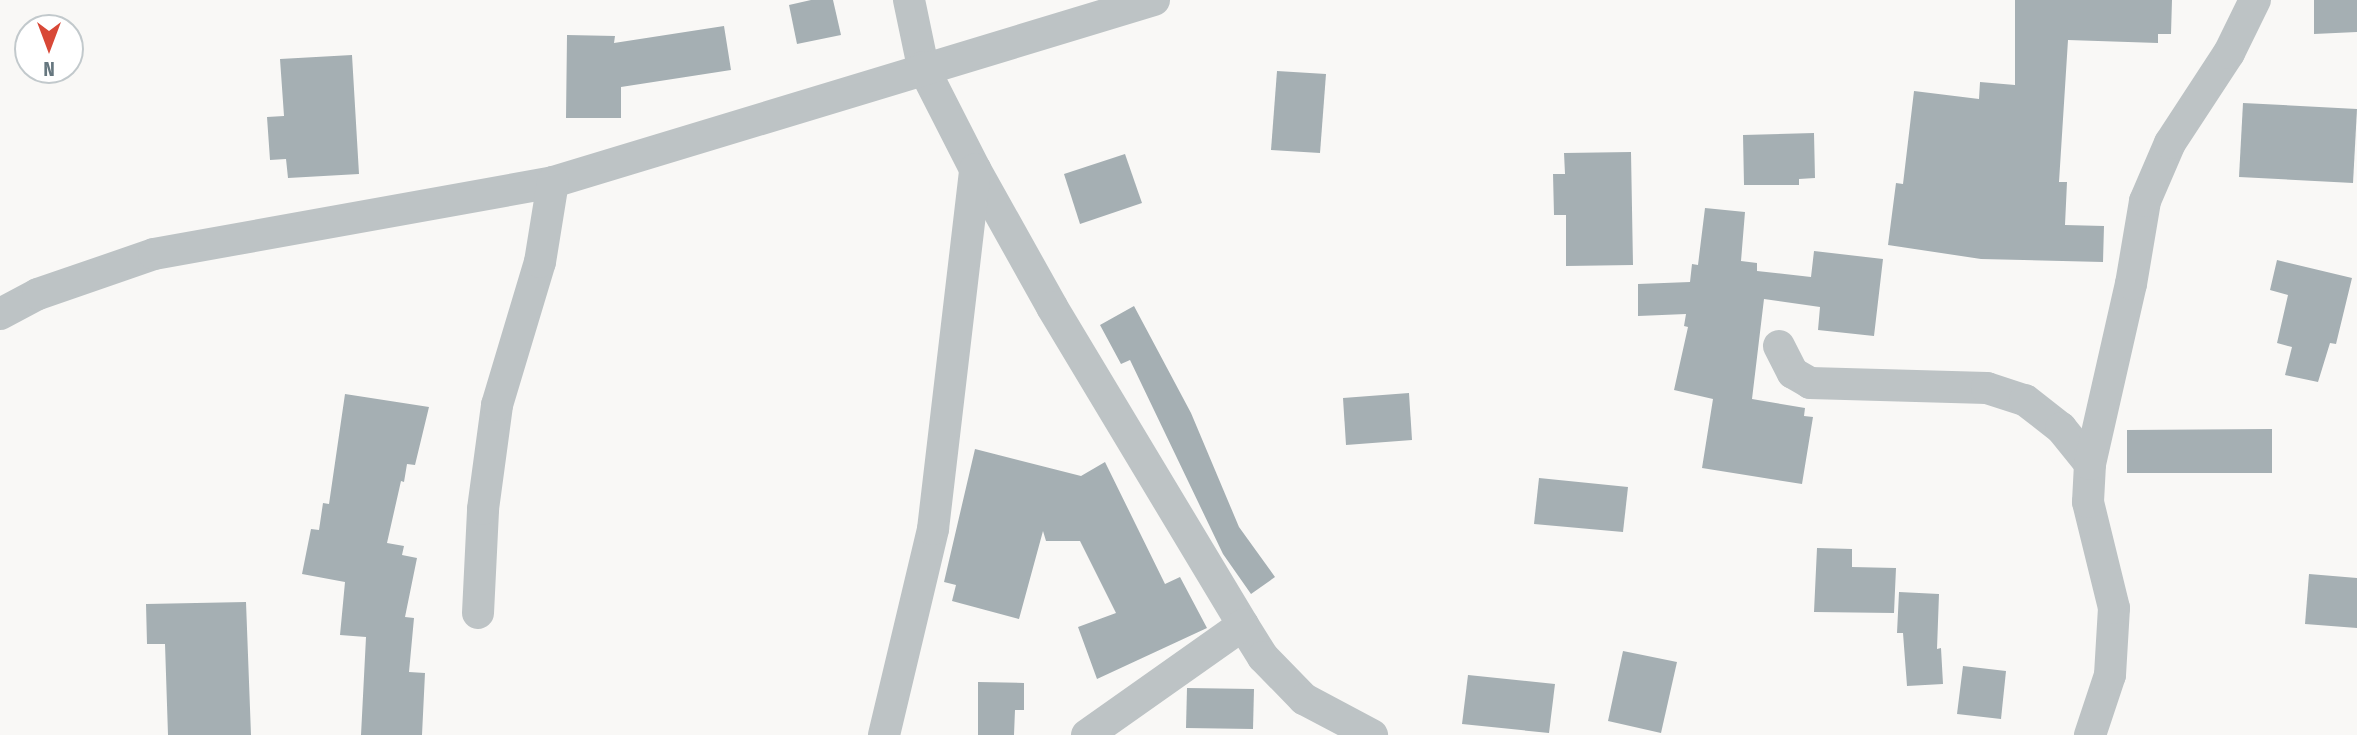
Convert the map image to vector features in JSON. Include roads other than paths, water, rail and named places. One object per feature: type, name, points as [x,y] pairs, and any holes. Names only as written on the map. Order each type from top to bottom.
[{"type":"street","points":[[909,0],[923,67],[975,169],[1052,307],[1263,657],[1304,699],[1373,735]]},
{"type":"street","points":[[0,314],[38,294],[154,254],[553,182],[923,67],[1154,0]]},
{"type":"street","points":[[2090,735],[2110,675],[2115,608],[2088,502],[2090,464],[2146,201],[2170,143],[2230,53],[2255,0]]},
{"type":"street","points":[[884,735],[933,529],[975,169]]},
{"type":"street","points":[[478,613],[483,509],[497,405],[540,262],[553,182]]},
{"type":"street","points":[[1779,346],[1793,373],[1810,383],[1987,388],[2025,400],[2061,428],[2090,464]]},
{"type":"street","points":[[1087,735],[1243,625]]}]
